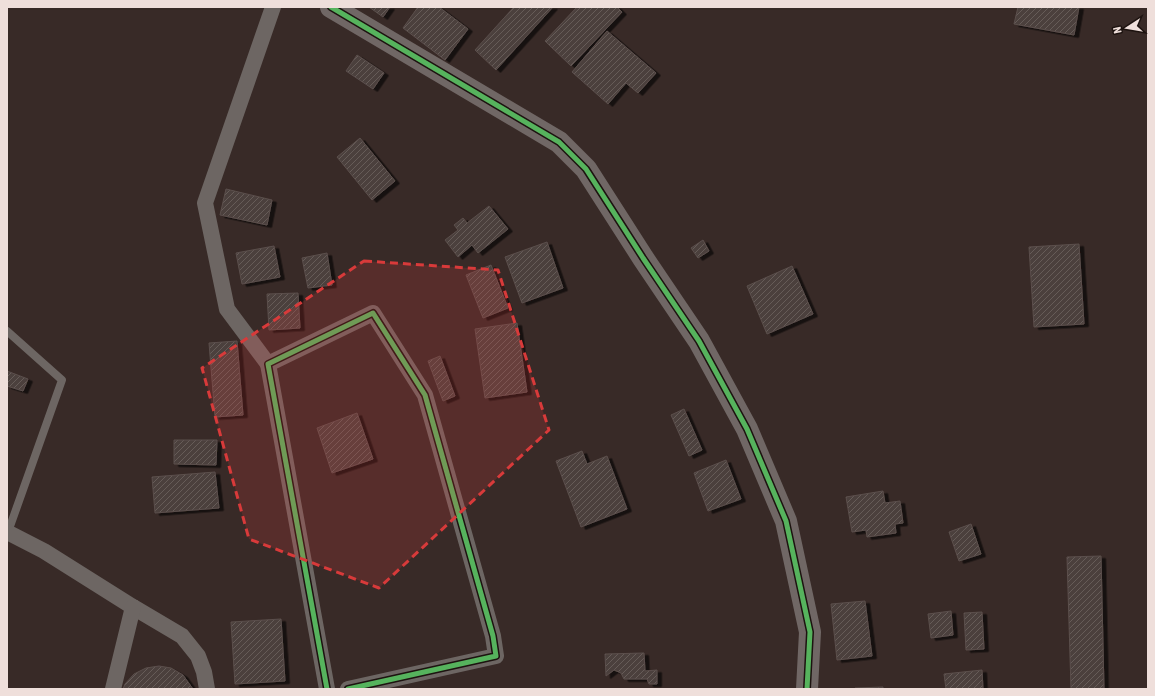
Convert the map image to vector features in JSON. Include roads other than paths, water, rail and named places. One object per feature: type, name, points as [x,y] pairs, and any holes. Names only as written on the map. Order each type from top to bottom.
[{"type":"street","points":[[273,7],[205,203],[227,309],[268,364],[327,689]]},
{"type":"street","points":[[331,7],[559,142],[586,169],[643,258],[699,341],[746,429],[786,521],[810,632],[807,689]]},
{"type":"street","points":[[268,364],[373,313],[425,395],[493,636],[496,656],[348,689]]},
{"type":"street","points":[[8,532],[44,551],[182,636],[198,656],[204,672],[207,689]]},
{"type":"street","points":[[113,689],[133,607]]},
{"type":"lane","points":[[7,331],[62,380],[8,532]]}]
